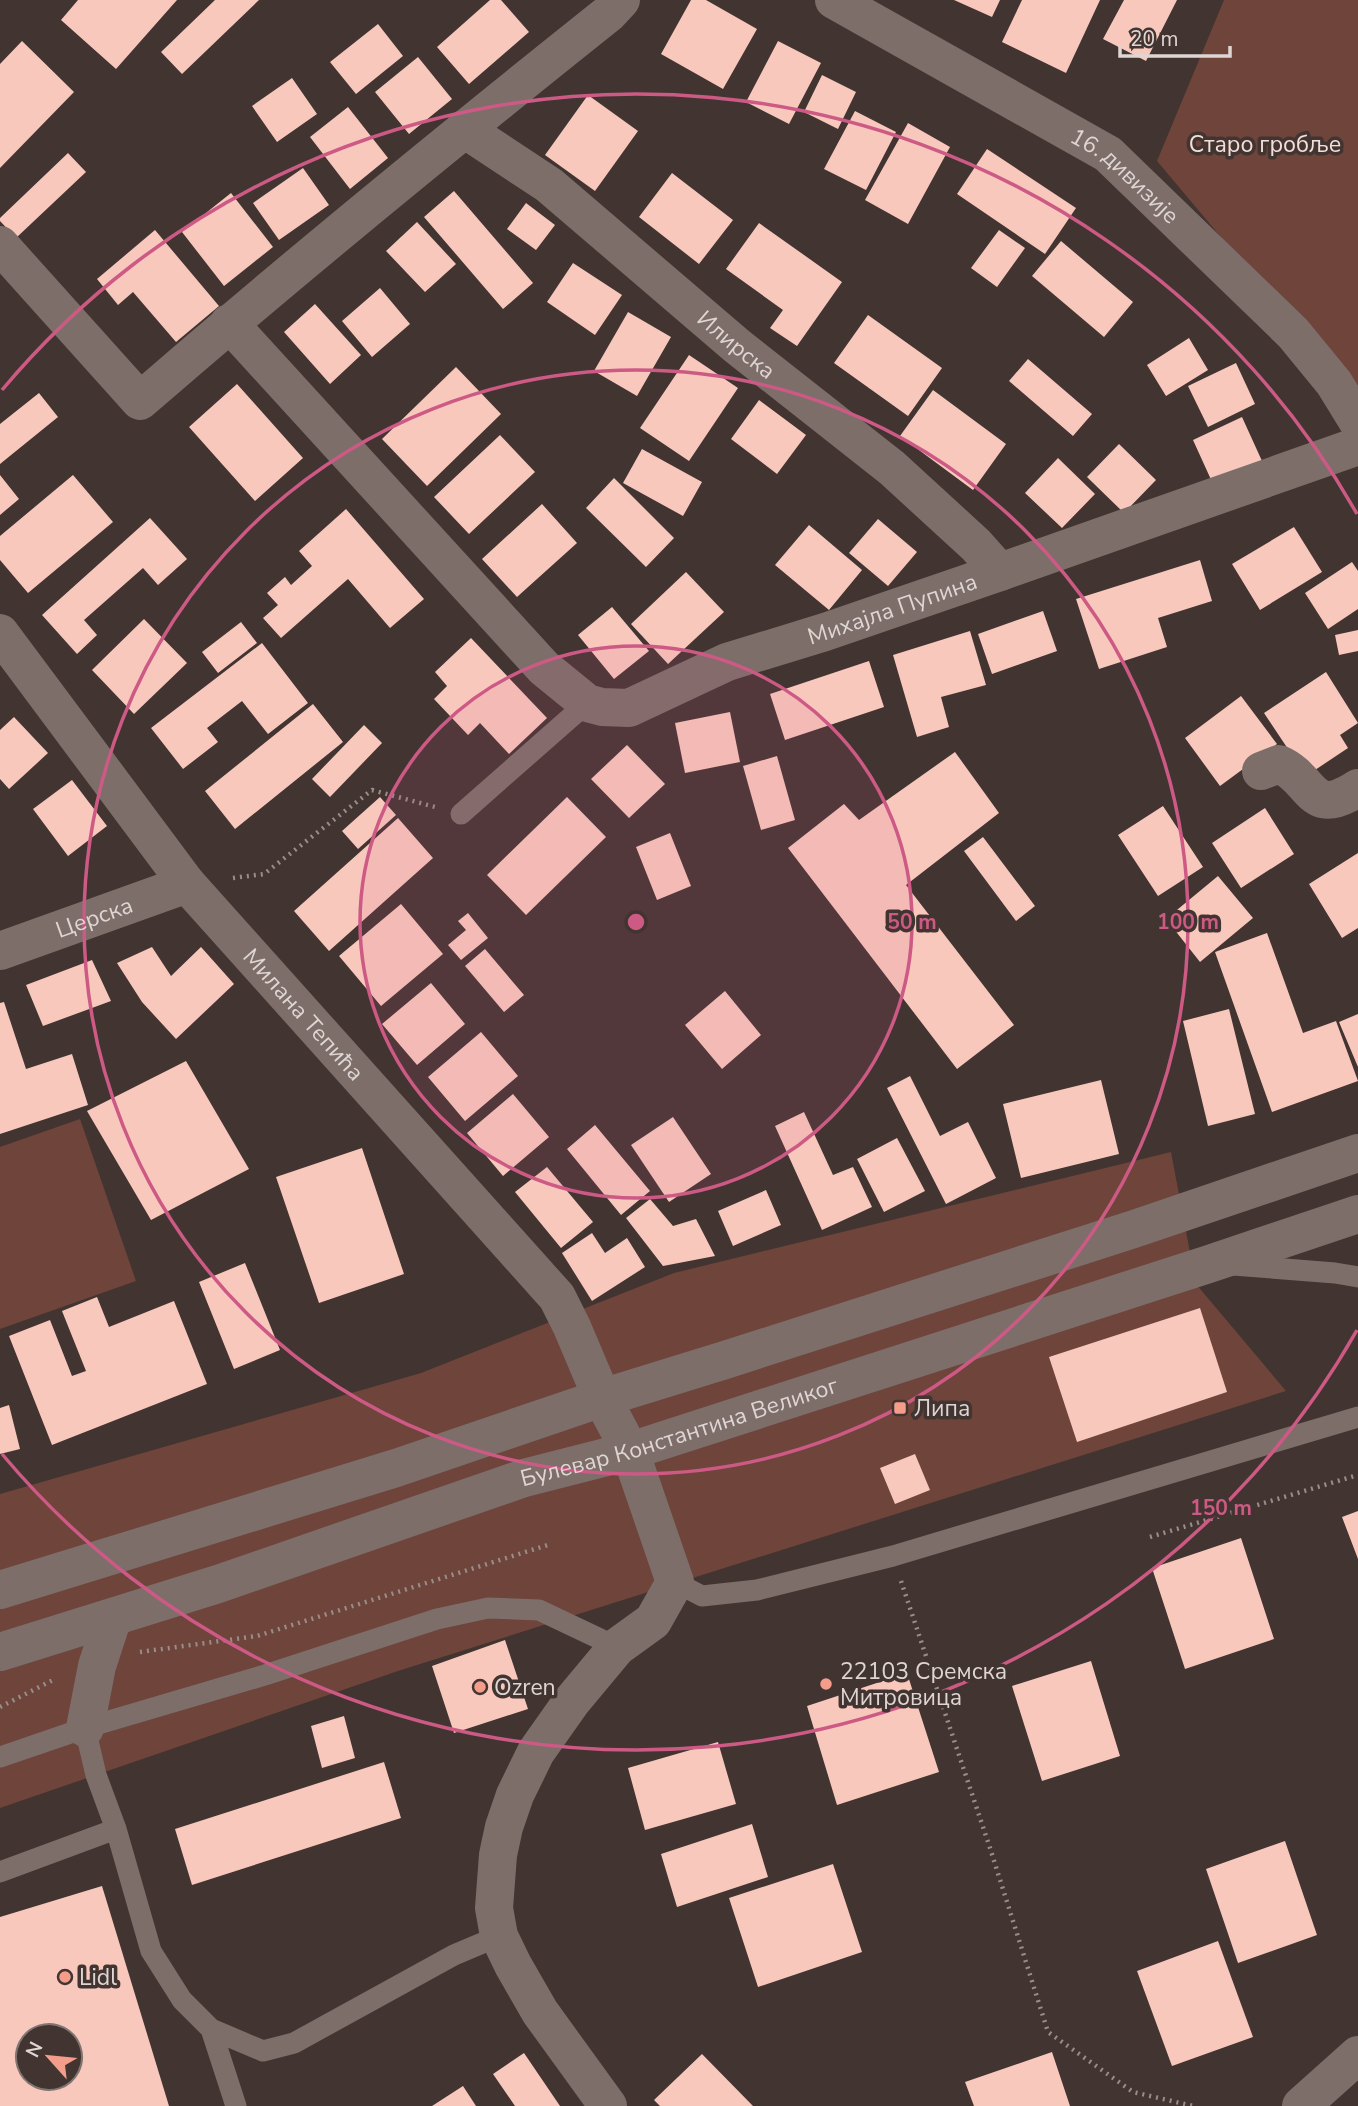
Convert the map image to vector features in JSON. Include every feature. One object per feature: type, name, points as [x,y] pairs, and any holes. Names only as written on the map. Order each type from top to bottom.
[{"type":"street","points":[[0,245],[140,401],[229,323],[608,14],[621,0]]},
{"type":"street","name":"16. дивизије","points":[[834,0],[1108,154],[1293,333],[1334,383],[1358,422]]},
{"type":"street","name":"Илирска","points":[[464,130],[549,185],[737,346],[892,468],[976,545],[1000,572]]},
{"type":"street","points":[[229,323],[544,668],[587,703]]},
{"type":"street","name":"Михајла Пупина","points":[[587,703],[601,708],[629,708],[727,662],[825,632],[1358,446]]},
{"type":"street","name":"Милана Тепића","points":[[0,633],[187,884],[557,1297],[602,1398],[630,1451],[674,1582]]},
{"type":"street","points":[[1261,771],[1279,764],[1292,770],[1308,791],[1330,801],[1342,799],[1358,788]]},
{"type":"street","name":"Церска","points":[[0,951],[187,884]]},
{"type":"street","points":[[0,1590],[396,1468],[602,1398],[1122,1233],[1358,1153]]},
{"type":"street","name":"Булевар Константина Великог","points":[[0,1652],[218,1584],[524,1478],[630,1451],[1358,1214]]},
{"type":"street","points":[[608,2106],[540,2012],[499,1936],[494,1908],[498,1855],[515,1795],[536,1752],[572,1701],[617,1647],[653,1621],[674,1582]]},
{"type":"street","points":[[85,1728],[97,1666],[113,1617]]},
{"type":"street","points":[[1301,2106],[1358,2055]]},
{"type":"lane","points":[[461,814],[587,703]]},
{"type":"lane","points":[[1209,1264],[1358,1277]]},
{"type":"lane","points":[[674,1582],[702,1596],[757,1590],[892,1556],[1358,1417]]},
{"type":"lane","points":[[0,1757],[85,1728],[265,1675],[438,1619],[488,1608],[539,1610],[617,1647]]},
{"type":"lane","points":[[85,1728],[96,1775],[116,1829],[151,1951],[182,2000],[211,2029],[262,2051],[293,2043],[454,1955],[499,1936]]},
{"type":"lane","points":[[0,1872],[116,1829]]},
{"type":"lane","points":[[211,2029],[236,2106]]},
{"type":"path","points":[[187,884],[264,874],[372,790],[461,814]]},
{"type":"path","points":[[1150,1537],[1358,1475]]},
{"type":"path","points":[[0,1707],[58,1678],[146,1650],[257,1636],[551,1544]]},
{"type":"path","points":[[892,1556],[990,1848],[1048,2032],[1133,2092],[1193,2106]]},
{"type":"green space","name":"Старо гробље","points":[[1224,0],[1358,0],[1358,400],[1157,161]]},
{"type":"green space","points":[[80,1119],[136,1281],[0,1329],[0,1147]]},
{"type":"green space","points":[[1171,1152],[1196,1284],[1286,1391],[398,1671],[0,1808],[0,1494],[421,1373],[674,1273]]},
{"type":"building","points":[[78,0],[177,0],[116,69],[61,20]]},
{"type":"building","points":[[215,0],[259,0],[182,74],[161,52]]},
{"type":"building","points":[[490,0],[501,0],[529,32],[469,84],[437,47]]},
{"type":"building","points":[[691,0],[706,0],[757,29],[723,89],[661,54]]},
{"type":"building","points":[[954,0],[1000,0],[992,17]]},
{"type":"building","points":[[1022,0],[1100,0],[1066,73],[1002,42]]},
{"type":"building","points":[[1124,0],[1177,0],[1146,61],[1103,39]]},
{"type":"building","points":[[378,24],[403,56],[356,94],[330,62]]},
{"type":"building","points":[[22,41],[74,92],[0,168],[0,64]]},
{"type":"building","points":[[778,41],[821,63],[789,124],[746,102]]},
{"type":"building","points":[[418,57],[452,99],[409,134],[375,92]]},
{"type":"building","points":[[822,75],[856,92],[838,129],[804,112]]},
{"type":"building","points":[[292,78],[317,114],[277,142],[252,106]]},
{"type":"building","points":[[588,95],[638,131],[595,191],[545,155]]},
{"type":"building","points":[[348,107],[388,158],[350,189],[310,137]]},
{"type":"building","points":[[855,111],[896,132],[866,190],[824,169]]},
{"type":"building","points":[[908,123],[950,147],[908,224],[865,200]]},
{"type":"building","points":[[987,149],[1076,208],[1045,254],[957,194]]},
{"type":"building","points":[[68,153],[86,172],[16,238],[0,218]]},
{"type":"building","points":[[303,168],[329,205],[279,240],[253,203]]},
{"type":"building","points":[[672,173],[733,220],[699,264],[639,217]]},
{"type":"building","points":[[454,191],[533,283],[503,309],[424,217]]},
{"type":"building","points":[[231,193],[273,247],[224,286],[182,232]]},
{"type":"building","points":[[526,203],[555,225],[536,250],[507,229]]},
{"type":"building","points":[[417,222],[456,264],[425,292],[386,251]]},
{"type":"building","points":[[759,223],[842,282],[797,346],[770,328],[783,310],[726,269]]},
{"type":"building","points":[[155,230],[219,306],[176,342],[133,292],[118,305],[97,279]]},
{"type":"building","points":[[999,230],[1025,248],[997,287],[971,268]]},
{"type":"building","points":[[1061,241],[1133,302],[1104,337],[1032,276]]},
{"type":"building","points":[[573,263],[622,295],[595,335],[547,302]]},
{"type":"building","points":[[380,288],[410,324],[372,357],[342,321]]},
{"type":"building","points":[[315,304],[361,355],[330,384],[284,332]]},
{"type":"building","points":[[628,312],[671,337],[637,396],[594,371]]},
{"type":"building","points":[[868,315],[942,368],[908,416],[834,363]]},
{"type":"building","points":[[1189,338],[1208,370],[1166,396],[1147,365]]},
{"type":"building","points":[[689,355],[738,388],[689,461],[640,428]]},
{"type":"building","points":[[1028,359],[1092,414],[1073,436],[1009,381]]},
{"type":"building","points":[[1236,363],[1255,404],[1208,427],[1188,386]]},
{"type":"building","points":[[456,367],[501,414],[427,486],[382,439]]},
{"type":"building","points":[[237,384],[303,458],[255,501],[189,427]]},
{"type":"building","points":[[933,390],[1006,444],[973,490],[900,436]]},
{"type":"building","points":[[39,393],[58,417],[0,464],[0,424]]},
{"type":"building","points":[[759,400],[806,435],[777,474],[731,439]]},
{"type":"building","points":[[1242,417],[1262,461],[1213,484],[1193,440]]},
{"type":"building","points":[[500,435],[535,472],[469,534],[434,497]]},
{"type":"building","points":[[1119,444],[1156,480],[1124,513],[1087,477]]},
{"type":"building","points":[[642,449],[702,482],[683,516],[623,483]]},
{"type":"building","points":[[1058,458],[1095,494],[1062,528],[1025,493]]},
{"type":"building","points":[[0,475],[19,499],[0,515]]},
{"type":"building","points":[[73,475],[113,522],[28,593],[0,560],[0,536]]},
{"type":"building","points":[[614,478],[674,538],[646,567],[586,508]]},
{"type":"building","points":[[542,504],[577,543],[517,597],[482,559]]},
{"type":"building","points":[[346,509],[424,599],[390,628],[348,579],[281,638],[263,618],[278,605],[267,593],[285,577],[291,585],[312,566],[299,551]]},
{"type":"building","points":[[150,518],[187,559],[158,585],[143,568],[84,620],[97,635],[77,654],[42,615]]},
{"type":"building","points":[[878,519],[917,552],[888,586],[849,553]]},
{"type":"building","points":[[809,525],[862,570],[829,610],[775,565]]},
{"type":"building","points":[[1294,527],[1322,572],[1260,610],[1232,564]]},
{"type":"building","points":[[1200,560],[1212,601],[1158,618],[1167,647],[1099,669],[1076,599]]},
{"type":"building","points":[[1352,562],[1358,571],[1358,609],[1328,629],[1305,593]]},
{"type":"building","points":[[686,572],[724,612],[668,664],[631,624]]},
{"type":"building","points":[[612,607],[649,651],[614,679],[578,635]]},
{"type":"building","points":[[1043,611],[1057,651],[992,674],[978,634]]},
{"type":"building","points":[[144,619],[187,663],[134,714],[92,670]]},
{"type":"building","points":[[241,622],[257,643],[218,673],[202,652]]},
{"type":"building","points":[[1358,630],[1358,651],[1339,655],[1335,635]]},
{"type":"building","points":[[970,631],[986,685],[941,697],[949,727],[917,737],[893,655]]},
{"type":"building","points":[[471,638],[547,718],[509,754],[480,723],[468,735],[434,699],[447,686],[435,672]]},
{"type":"building","points":[[262,643],[308,703],[268,734],[242,701],[207,728],[218,742],[183,769],[151,728]]},
{"type":"building","points":[[869,661],[884,707],[785,740],[770,694]]},
{"type":"building","points":[[1326,672],[1358,723],[1340,735],[1348,748],[1306,776],[1264,713]]},
{"type":"building","points":[[1241,696],[1277,744],[1220,786],[1185,738]]},
{"type":"building","points":[[313,704],[343,742],[235,829],[205,791]]},
{"type":"building","points":[[730,712],[740,762],[685,773],[675,723]]},
{"type":"building","points":[[14,717],[48,753],[9,789],[0,779],[0,730]]},
{"type":"building","points":[[364,725],[382,743],[330,797],[312,779]]},
{"type":"building","points":[[627,745],[665,784],[629,818],[591,779]]},
{"type":"building","points":[[955,752],[999,813],[906,885],[1014,1025],[957,1069],[788,848],[844,804],[859,820]]},
{"type":"building","points":[[777,756],[795,820],[761,830],[743,766]]},
{"type":"building","points":[[72,780],[107,826],[68,856],[33,809]]},
{"type":"building","points":[[380,797],[396,815],[358,849],[342,831]]},
{"type":"building","points":[[567,797],[606,837],[526,915],[487,875]]},
{"type":"building","points":[[1163,806],[1203,867],[1158,896],[1118,835]]},
{"type":"building","points":[[1265,808],[1294,854],[1241,888],[1212,843]]},
{"type":"building","points":[[398,818],[433,858],[329,951],[294,911]]},
{"type":"building","points":[[670,833],[691,886],[657,900],[636,847]]},
{"type":"building","points":[[983,837],[1035,906],[1016,921],[964,851]]},
{"type":"building","points":[[1358,853],[1358,928],[1342,938],[1309,884]]},
{"type":"building","points":[[1218,876],[1253,918],[1200,962],[1166,919]]},
{"type":"building","points":[[401,904],[443,954],[381,1006],[339,956]]},
{"type":"building","points":[[468,913],[488,938],[461,960],[448,945],[466,930],[458,921]]},
{"type":"building","points":[[1267,933],[1303,1033],[1336,1021],[1358,1081],[1272,1112],[1215,952]]},
{"type":"building","points":[[152,947],[171,976],[201,947],[234,984],[176,1039],[142,1002],[117,963]]},
{"type":"building","points":[[485,949],[524,995],[504,1012],[465,966]]},
{"type":"building","points":[[92,960],[111,1001],[43,1026],[26,985]]},
{"type":"building","points":[[431,983],[465,1024],[417,1065],[382,1024]]},
{"type":"building","points":[[725,991],[761,1035],[722,1069],[685,1025]]},
{"type":"building","points":[[4,1002],[26,1069],[72,1054],[88,1105],[0,1134],[0,1003]]},
{"type":"building","points":[[1229,1009],[1255,1114],[1208,1126],[1183,1021]]},
{"type":"building","points":[[1358,1014],[1358,1067],[1339,1022]]},
{"type":"building","points":[[481,1032],[518,1076],[465,1121],[428,1077]]},
{"type":"building","points":[[186,1061],[249,1169],[151,1220],[87,1111]]},
{"type":"building","points":[[910,1076],[940,1136],[968,1122],[996,1178],[946,1204],[887,1088]]},
{"type":"building","points":[[1101,1080],[1119,1154],[1021,1178],[1003,1104]]},
{"type":"building","points":[[513,1094],[549,1137],[503,1176],[467,1133]]},
{"type":"building","points":[[804,1112],[833,1175],[853,1167],[872,1207],[822,1230],[775,1126]]},
{"type":"building","points":[[673,1117],[711,1174],[669,1202],[631,1145]]},
{"type":"building","points":[[595,1125],[650,1191],[621,1215],[567,1149]]},
{"type":"building","points":[[897,1138],[925,1191],[884,1212],[857,1159]]},
{"type":"building","points":[[362,1148],[404,1274],[319,1303],[276,1177]]},
{"type":"building","points":[[547,1167],[593,1222],[561,1248],[515,1192]]},
{"type":"building","points":[[766,1190],[781,1225],[733,1246],[718,1211]]},
{"type":"building","points":[[650,1199],[673,1226],[696,1219],[715,1256],[663,1266],[626,1218]]},
{"type":"building","points":[[592,1233],[605,1253],[627,1238],[645,1267],[592,1301],[562,1253]]},
{"type":"building","points":[[245,1263],[280,1350],[234,1369],[199,1282]]},
{"type":"building","points":[[97,1297],[109,1327],[174,1301],[207,1384],[52,1445],[9,1336],[50,1320],[72,1376],[86,1371],[62,1311]]},
{"type":"building","points":[[1200,1308],[1227,1392],[1077,1442],[1049,1357]]},
{"type":"building","points":[[9,1405],[20,1449],[0,1454],[0,1408]]},
{"type":"building","points":[[915,1454],[930,1490],[895,1504],[880,1468]]},
{"type":"building","points":[[1358,1511],[1358,1559],[1342,1517]]},
{"type":"building","points":[[1241,1538],[1274,1639],[1185,1669],[1152,1568]]},
{"type":"building","points":[[505,1640],[528,1709],[454,1733],[432,1666]]},
{"type":"building","points":[[1091,1661],[1120,1756],[1042,1781],[1012,1686]]},
{"type":"building","points":[[907,1673],[939,1772],[837,1805],[807,1706]]},
{"type":"building","points":[[344,1716],[355,1758],[322,1768],[311,1726]]},
{"type":"building","points":[[718,1742],[736,1804],[645,1830],[628,1768]]},
{"type":"building","points":[[384,1762],[401,1818],[192,1885],[175,1829]]},
{"type":"building","points":[[752,1824],[768,1877],[677,1907],[661,1854]]},
{"type":"building","points":[[1285,1841],[1317,1935],[1238,1963],[1206,1869]]},
{"type":"building","points":[[833,1864],[862,1952],[758,1987],[729,1898]]},
{"type":"building","name":"Lidl","points":[[102,1886],[169,2106],[0,2106],[0,1917]]},
{"type":"building","points":[[1218,1941],[1253,2037],[1172,2066],[1137,1971]]},
{"type":"building","points":[[1052,2052],[1070,2106],[974,2106],[965,2082]]},
{"type":"building","points":[[524,2053],[560,2106],[515,2106],[493,2074]]},
{"type":"building","points":[[702,2054],[753,2106],[660,2106],[654,2100]]},
{"type":"building","points":[[463,2086],[476,2106],[432,2106]]},
{"type":"place","name":"Липа","points":[[900,1408]]},
{"type":"place","name":"22103 Сремска Митровица","points":[[826,1684]]},
{"type":"place","name":"Ozren","points":[[480,1687]]},
{"type":"place","name":"Lidl","points":[[65,1977]]}]
